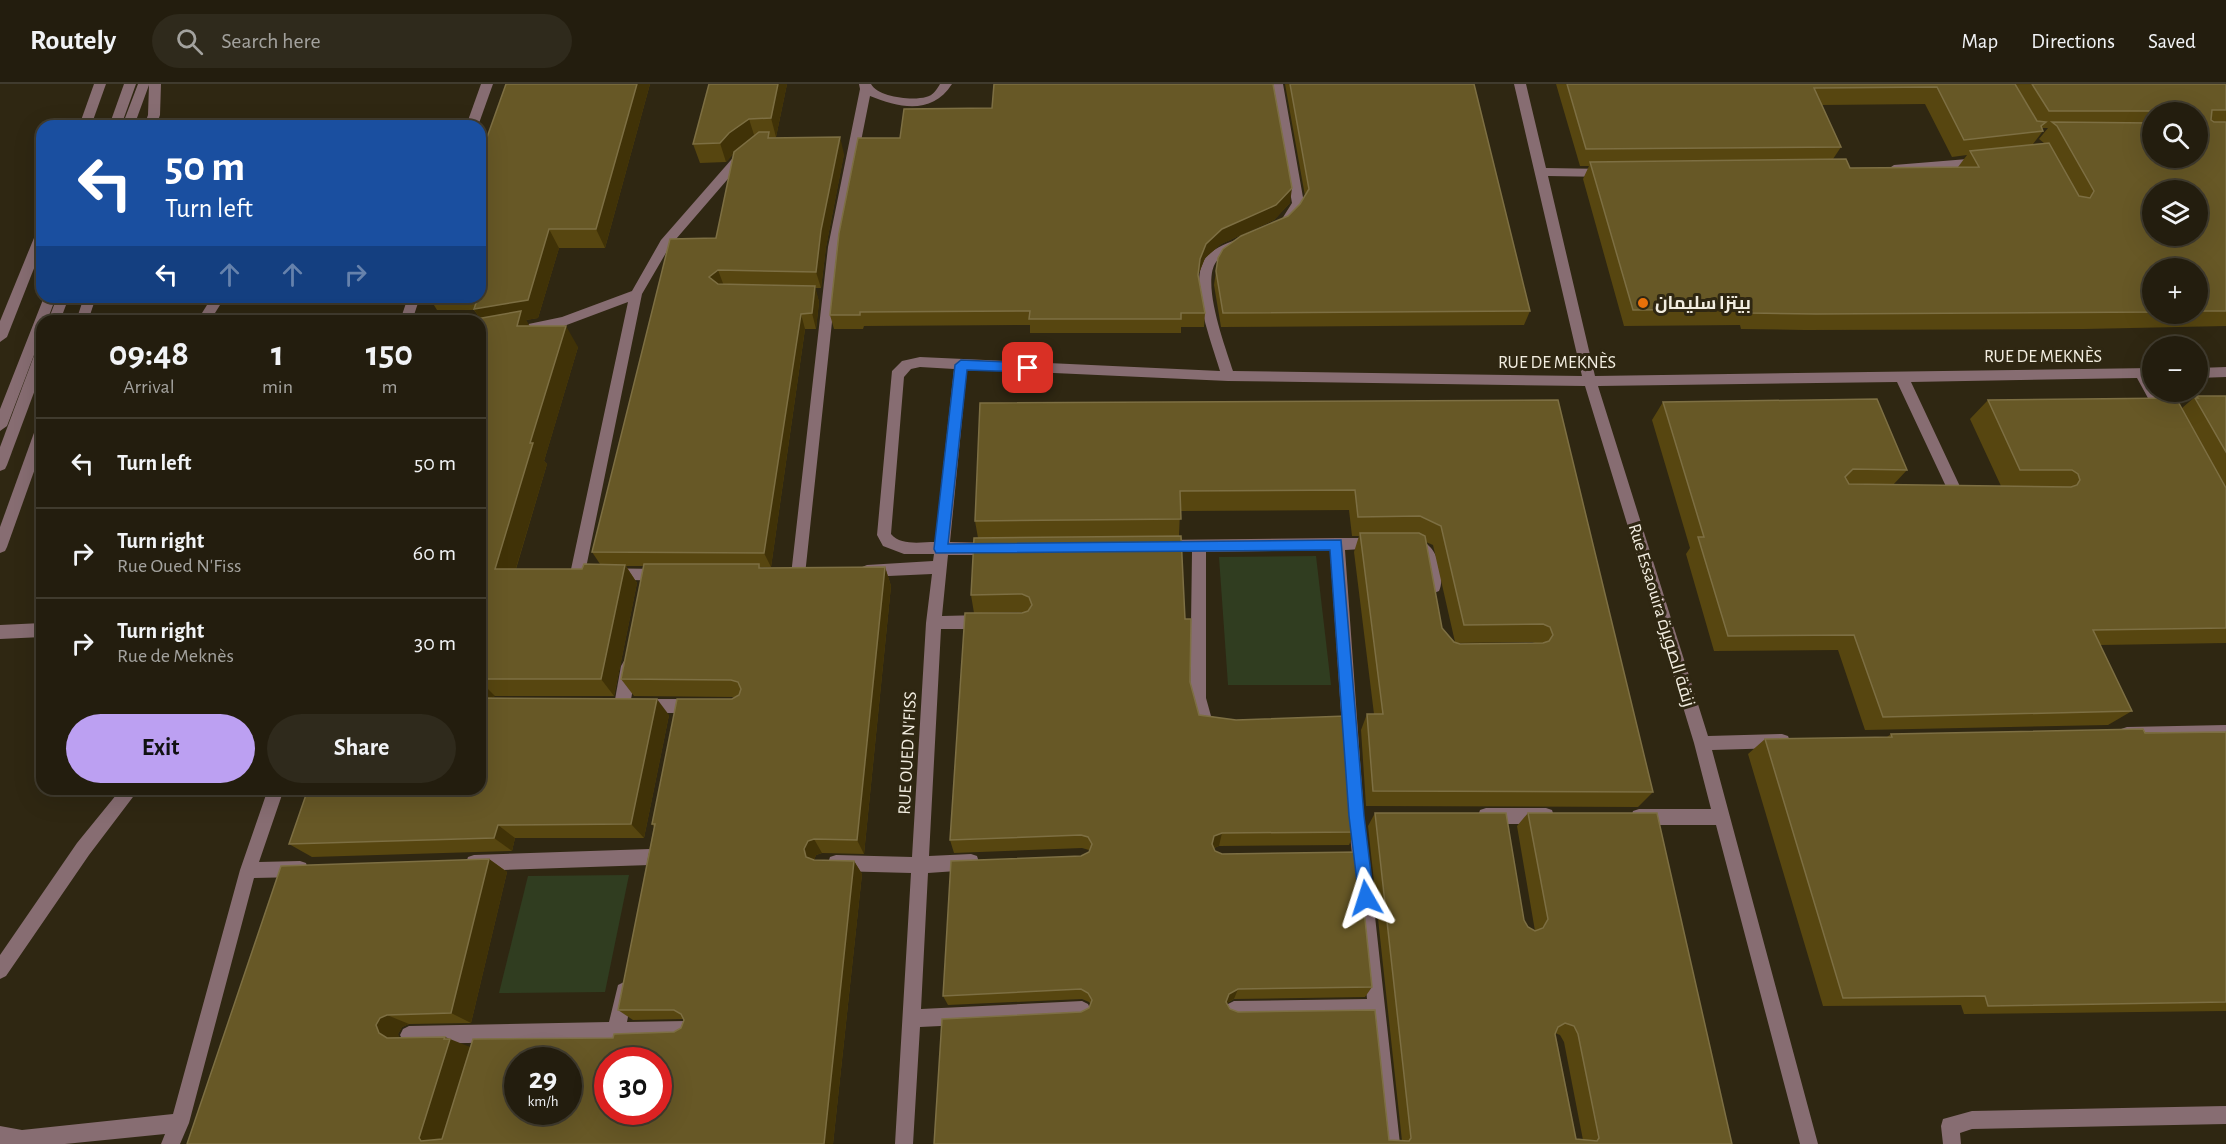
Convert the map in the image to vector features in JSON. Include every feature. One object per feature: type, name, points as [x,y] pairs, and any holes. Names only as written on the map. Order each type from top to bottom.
[{"type":"street","points":[[87,120],[100,84]]},
{"type":"street","points":[[117,120],[130,84]]},
{"type":"street","points":[[130,120],[144,84]]},
{"type":"street","points":[[152,120],[155,84]]},
{"type":"street","points":[[474,120],[487,84]]},
{"type":"street","points":[[798,575],[822,295],[847,141],[865,87],[876,96],[925,100],[933,99],[946,84]]},
{"type":"street","points":[[1273,228],[1292,218],[1298,203],[1277,84]]},
{"type":"street","name":"Rue Essaouira زنقة الصويرة","points":[[1520,84],[1590,381],[1702,743],[1809,1144]]},
{"type":"street","points":[[682,575],[647,580],[577,574],[636,294],[665,243],[740,157],[753,147]]},
{"type":"street","points":[[1884,170],[1997,160]]},
{"type":"street","points":[[1540,172],[1620,173]]},
{"type":"street","points":[[1228,376],[1206,293],[1205,279],[1210,262],[1215,256],[1253,237]]},
{"type":"street","points":[[0,337],[36,248]]},
{"type":"street","points":[[509,332],[564,321],[636,294]]},
{"type":"street","points":[[0,426],[36,333]]},
{"type":"street","name":"RUE DE MEKNÈS","points":[[1011,548],[940,549],[895,546],[884,535],[897,375],[912,363],[1228,376],[1590,381],[2142,373]]},
{"type":"street","name":"RUE OUED N'FISS","points":[[904,1144],[934,623],[961,365]]},
{"type":"street","points":[[0,465],[36,369]]},
{"type":"street","points":[[2208,373],[2226,372]]},
{"type":"street","points":[[1901,375],[1957,495]]},
{"type":"street","points":[[2160,402],[2170,425]]},
{"type":"street","points":[[0,547],[36,447]]},
{"type":"street","points":[[1337,544],[1344,722],[1362,816],[1362,855],[1391,1144]]},
{"type":"street","points":[[1140,547],[1413,544],[1426,550],[1436,599]]},
{"type":"street","points":[[1199,546],[1198,698],[1205,723],[1233,726]]},
{"type":"street","points":[[856,572],[939,567]]},
{"type":"street","points":[[934,623],[1002,621]]},
{"type":"street","points":[[0,632],[36,630]]},
{"type":"street","points":[[633,651],[616,705],[680,712],[711,706]]},
{"type":"street","points":[[2107,734],[2226,732]]},
{"type":"street","points":[[1702,743],[1797,741]]},
{"type":"street","points":[[0,970],[83,849],[126,795]]},
{"type":"street","points":[[170,1144],[180,1122],[248,870],[274,795]]},
{"type":"street","points":[[1470,816],[1505,822],[1562,816]]},
{"type":"street","points":[[1619,817],[1723,817]]},
{"type":"street","points":[[1338,855],[1362,855]]},
{"type":"street","points":[[461,864],[650,857]]},
{"type":"street","points":[[823,863],[920,865],[990,862]]},
{"type":"street","points":[[248,870],[319,868]]},
{"type":"street","points":[[616,1031],[628,973]]},
{"type":"street","points":[[1234,1010],[1378,1008]]},
{"type":"street","points":[[911,1018],[1082,1010]]},
{"type":"street","points":[[409,1035],[686,1030]]},
{"type":"street","points":[[479,1055],[486,1033]]},
{"type":"street","points":[[1952,1144],[1950,1126],[1972,1120],[2226,1115]]},
{"type":"street","points":[[0,1135],[22,1138],[180,1122]]},
{"type":"green space","points":[[1316,556],[1331,685],[1228,685],[1219,557]]},
{"type":"green space","points":[[629,875],[605,992],[499,993],[528,876]]},
{"type":"building","points":[[506,84],[637,84],[596,229],[549,229],[528,300],[474,309],[476,303],[486,303],[486,140]]},
{"type":"building","points":[[709,84],[778,84],[771,118],[749,119],[729,133],[720,143],[693,144]]},
{"type":"building","points":[[994,84],[1273,84],[1292,188],[1276,205],[1222,229],[1206,244],[1200,259],[1198,275],[1205,313],[1181,313],[1181,319],[1029,319],[1030,311],[860,312],[860,315],[830,315],[839,233],[858,138],[900,138],[904,109],[992,108]]},
{"type":"building","points":[[1290,84],[1474,84],[1530,311],[1223,313],[1216,271],[1218,258],[1223,249],[1241,236],[1288,216],[1300,204],[1309,189]]},
{"type":"building","points":[[1567,84],[2015,84],[2037,121],[2046,122],[2041,126],[2043,131],[1964,140],[1937,87],[1814,88],[1841,147],[1586,149]]},
{"type":"building","points":[[2032,84],[2226,84],[2226,110],[2212,110],[2211,120],[2226,122],[2226,311],[2208,311],[2208,258],[2142,258],[2142,312],[1816,314],[1751,313],[1750,309],[1633,310],[1590,162],[1846,159],[1850,168],[1979,167],[1970,151],[2049,143],[2079,196],[2090,198],[2094,191],[2057,126],[2052,122],[2142,123],[2142,168],[2208,168],[2208,102],[2142,102],[2142,111],[2049,111]]},
{"type":"building","points":[[759,132],[769,132],[768,138],[840,137],[821,230],[816,272],[718,270],[709,277],[718,284],[815,286],[812,313],[801,314],[764,553],[592,552],[670,239],[716,238],[734,152]]},
{"type":"building","points":[[521,311],[517,326],[566,326],[495,569],[582,569],[584,564],[625,565],[601,679],[486,679],[486,317]]},
{"type":"building","points":[[2208,396],[2226,396],[2226,452],[2197,402],[2208,402]]},
{"type":"building","points":[[2142,398],[2142,402],[2178,402],[2226,488],[2226,628],[2093,630],[2132,711],[1883,717],[1854,635],[1728,636],[1698,537],[1704,537],[1663,402],[1877,399],[1907,470],[1853,469],[1845,477],[1849,484],[2071,487],[2077,485],[2080,480],[2078,474],[2072,470],[2020,470],[1988,400]]},
{"type":"building","points":[[1558,400],[1653,792],[1373,791],[1367,714],[1383,714],[1360,533],[1419,533],[1425,536],[1442,628],[1454,642],[1460,644],[1543,643],[1549,641],[1553,635],[1550,627],[1543,624],[1464,625],[1441,526],[1420,516],[1358,517],[1355,490],[1180,491],[1181,519],[975,521],[980,403]]},
{"type":"building","points":[[1181,536],[1185,619],[1191,619],[1190,682],[1199,715],[1236,720],[1346,716],[1355,832],[1222,833],[1214,836],[1212,844],[1215,851],[1222,854],[1358,852],[1372,987],[1238,989],[1229,994],[1226,1002],[1230,1009],[1238,1012],[1375,1010],[1389,1140],[1409,1141],[1411,1138],[1375,813],[1506,813],[1524,920],[1528,927],[1535,931],[1543,928],[1548,919],[1528,813],[1657,813],[1732,1144],[934,1144],[942,1019],[1081,1012],[1089,1008],[1092,1000],[1088,993],[1081,989],[943,996],[951,861],[1081,856],[1089,852],[1092,844],[1088,837],[1081,835],[950,840],[965,613],[1022,613],[1028,611],[1032,605],[1029,597],[1022,594],[971,595],[974,538]],"holes":[[[1565,1023],[1574,1026],[1578,1034],[1599,1138],[1597,1141],[1576,1139],[1555,1034],[1558,1027]]]},
{"type":"building","points":[[644,564],[759,564],[759,568],[885,567],[857,840],[814,839],[808,841],[804,849],[806,857],[814,860],[854,861],[824,1144],[187,1144],[281,866],[489,859],[451,1013],[387,1015],[380,1018],[376,1025],[379,1033],[387,1038],[445,1037],[444,1039],[450,1039],[419,1138],[421,1141],[442,1139],[473,1039],[613,1038],[614,1034],[674,1032],[681,1028],[684,1020],[681,1014],[674,1010],[618,1010],[677,699],[732,699],[739,695],[741,689],[738,682],[731,680],[621,679]]},
{"type":"building","points":[[486,698],[657,699],[631,824],[498,825],[494,838],[289,844],[306,795],[486,795]]},
{"type":"building","points":[[2143,729],[2145,733],[2226,732],[2226,1002],[1988,1006],[1985,996],[1843,998],[1765,739]]},
{"type":"place","name":"بيتزا سليمان","points":[[1643,303]]},
{"type":"route","points":[[1028,368],[961,365],[940,549],[1337,544],[1356,816],[1366,898]]}]
